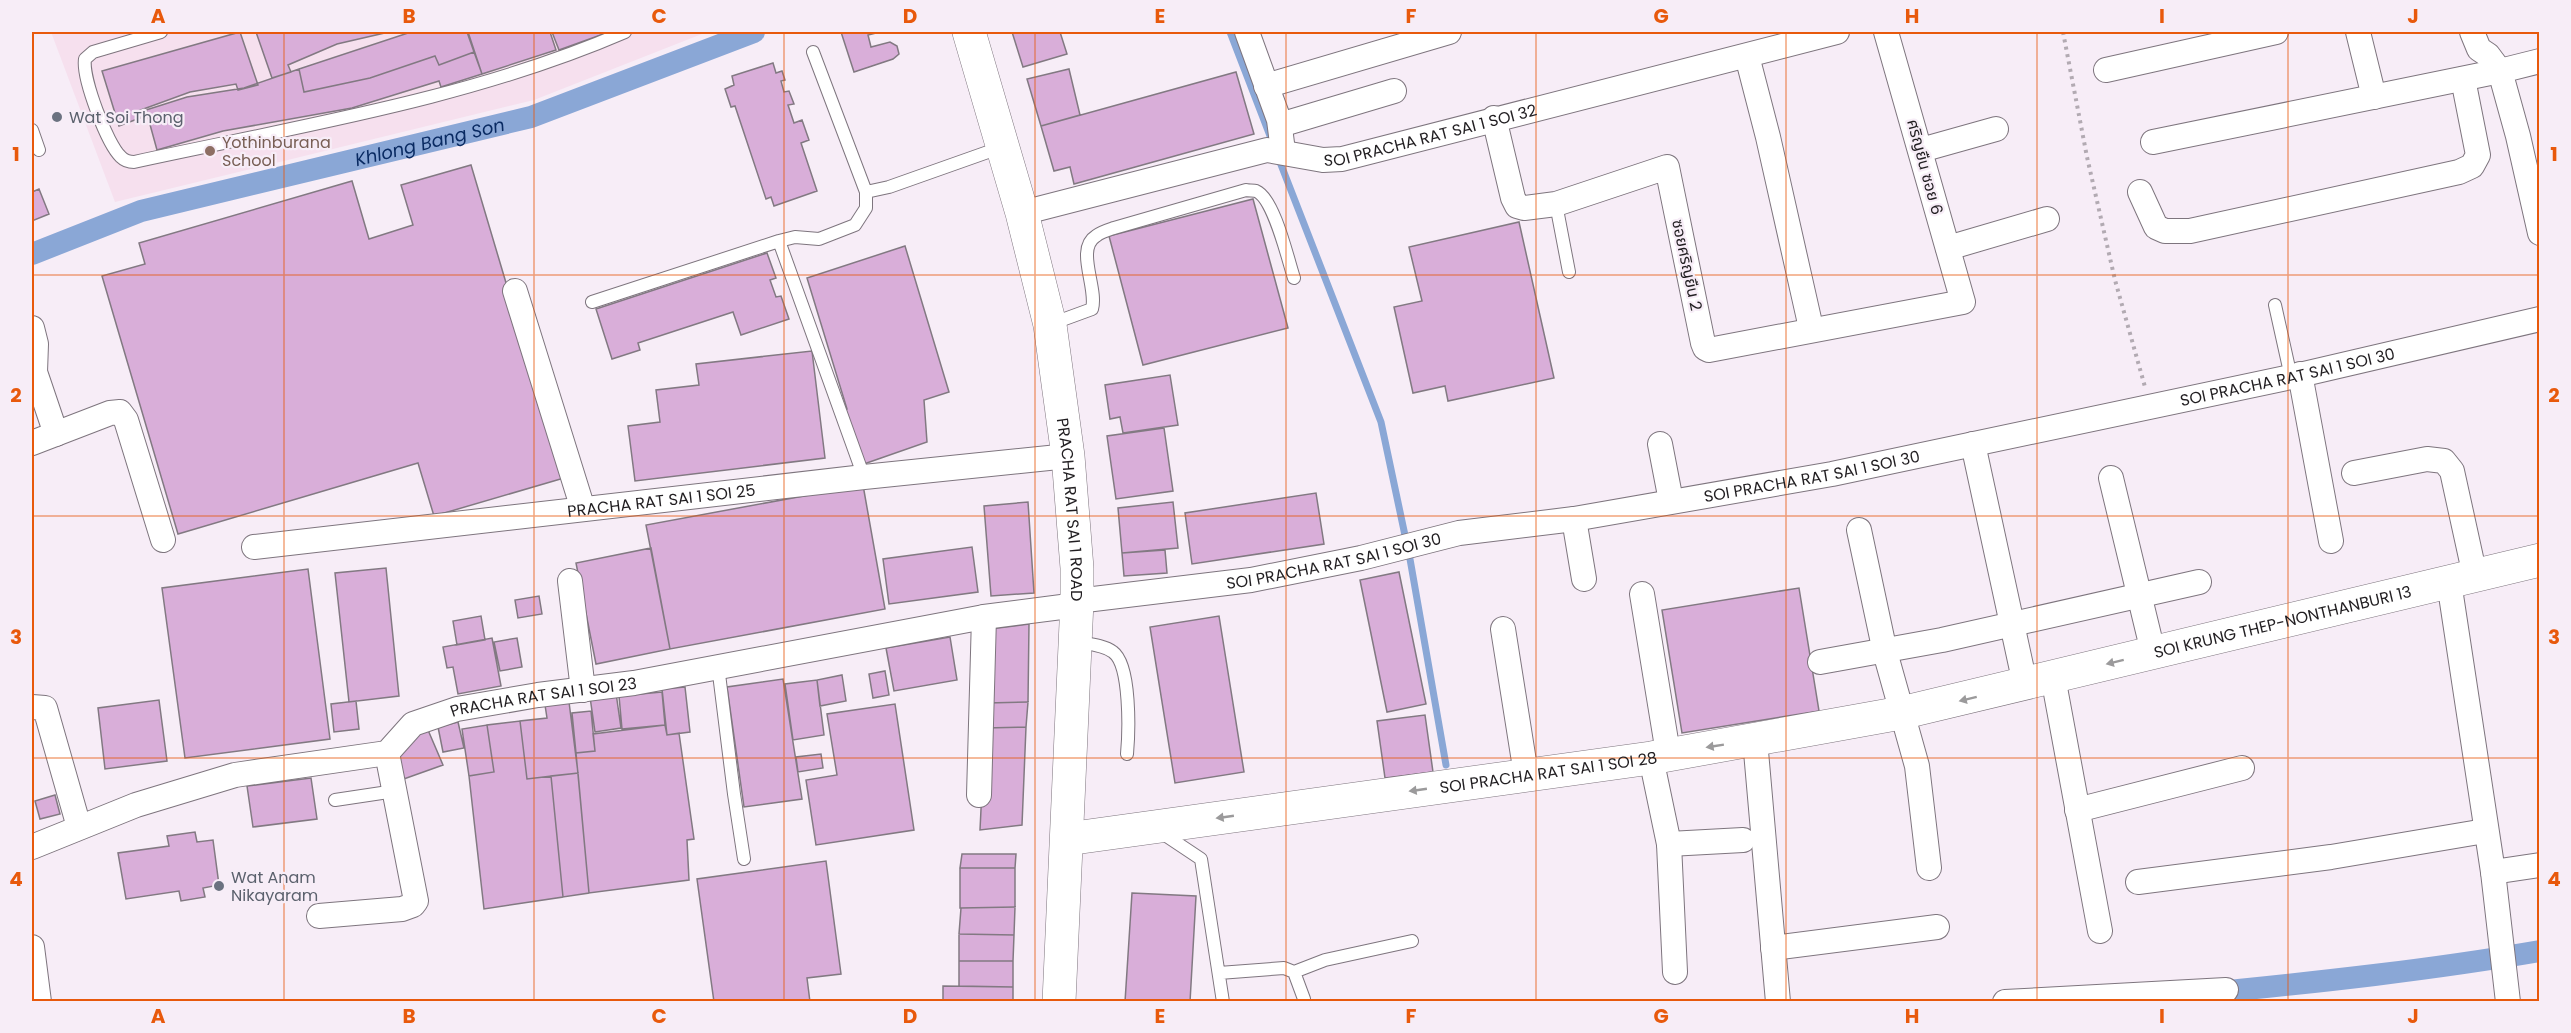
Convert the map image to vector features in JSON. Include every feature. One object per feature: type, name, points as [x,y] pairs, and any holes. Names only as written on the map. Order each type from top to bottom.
[{"type":"street","name":"PRACHA RAT SAI 1 ROAD","points":[[969,32],[1022,213],[1050,325],[1068,456],[1077,568],[1077,603],[1059,1002]]},
{"type":"street","points":[[1247,32],[1280,125],[1277,150]]},
{"type":"street","points":[[1266,86],[1449,32]]},
{"type":"street","name":"SOI PRACHA RAT SAI 1 SOI 32","points":[[1022,213],[1277,150],[1323,160],[1342,159],[1494,118],[1747,56],[1798,36],[1837,32]]},
{"type":"street","name":"ศริญยืน ซอย 6","points":[[1886,32],[1963,302]]},
{"type":"street","points":[[2106,70],[2276,32]]},
{"type":"street","points":[[2358,32],[2374,97]]},
{"type":"street","points":[[2472,32],[2479,49],[2488,55],[2500,71],[2535,189],[2540,233]]},
{"type":"street","points":[[1747,56],[1768,137],[1809,320]]},
{"type":"street","points":[[2153,142],[2463,79],[2540,61]]},
{"type":"street","points":[[2140,192],[2156,227],[2165,231],[2190,231],[2459,172],[2472,166],[2478,155],[2463,79]]},
{"type":"street","points":[[1280,125],[1394,91]]},
{"type":"street","name":"ซอยศริญยืน 2","points":[[1494,118],[1517,206],[1524,208],[1556,204],[1621,180],[1667,167],[1703,343],[1709,350],[1963,302]]},
{"type":"street","points":[[1921,150],[1996,129]]},
{"type":"street","points":[[1948,248],[2047,219]]},
{"type":"street","points":[[515,291],[583,509]]},
{"type":"street","name":"SOI PRACHA RAT SAI 1 SOI 30","points":[[1077,603],[1251,580],[1361,558],[1459,533],[1574,519],[1832,474],[2295,376],[2540,319]]},
{"type":"street","points":[[32,328],[36,344],[35,372],[56,434]]},
{"type":"street","points":[[2295,376],[2331,541]]},
{"type":"street","points":[[32,443],[110,413],[120,412],[126,420],[162,540]]},
{"type":"street","points":[[1660,444],[1671,501]]},
{"type":"street","points":[[1973,444],[2011,624],[2039,681],[2078,810],[2100,931]]},
{"type":"street","name":"PRACHA RAT SAI 1 SOI 25","points":[[254,547],[1068,456]]},
{"type":"street","points":[[2354,473],[2427,459],[2444,461],[2452,471],[2485,831],[2493,872],[2508,1002]]},
{"type":"street","points":[[2112,478],[2153,652]]},
{"type":"street","points":[[1574,519],[1584,579]]},
{"type":"street","points":[[1859,530],[1885,652],[1900,713],[1917,766],[1929,868]]},
{"type":"street","name":"SOI KRUNG THEP-NONTHANBURI 13","points":[[2039,681],[2540,560]]},
{"type":"street","points":[[570,581],[583,690]]},
{"type":"street","points":[[1820,662],[1885,652],[2199,582]]},
{"type":"street","points":[[1642,594],[1669,844],[1675,972]]},
{"type":"street","name":"PRACHA RAT SAI 1 SOI 23","points":[[387,753],[413,724],[458,709],[634,683],[984,617],[1077,603]]},
{"type":"street","points":[[979,795],[984,617]]},
{"type":"street","points":[[1503,628],[1526,774]]},
{"type":"street","name":"SOI PRACHA RAT SAI 1 SOI 28","points":[[1067,839],[1660,756],[1900,713],[2039,681]]},
{"type":"street","points":[[32,707],[45,708],[79,827]]},
{"type":"street","points":[[1755,740],[1778,1002]]},
{"type":"street","points":[[32,847],[136,805],[235,775],[387,753],[416,901],[413,905],[402,909],[318,916]]},
{"type":"street","points":[[2078,810],[2242,768]]},
{"type":"street","points":[[2138,882],[2331,857],[2485,831]]},
{"type":"street","points":[[1669,844],[1743,840]]},
{"type":"street","points":[[2493,872],[2540,865]]},
{"type":"street","points":[[1773,948],[1937,927]]},
{"type":"street","points":[[32,947],[39,1002]]},
{"type":"street","points":[[2005,1002],[2226,990]]},
{"type":"lane","points":[[161,32],[93,52],[85,59],[87,77],[106,132],[120,157],[126,161],[134,162],[459,91],[626,32]]},
{"type":"lane","points":[[592,302],[779,241],[795,237],[819,239],[855,225],[866,208],[866,192],[813,52]]},
{"type":"lane","points":[[32,130],[39,150]]},
{"type":"lane","points":[[866,192],[889,187],[1003,147]]},
{"type":"lane","points":[[1050,325],[1092,309],[1095,300],[1086,255],[1088,244],[1096,236],[1114,228],[1246,190],[1256,191],[1263,198],[1275,220],[1294,278]]},
{"type":"lane","points":[[1556,204],[1569,272]]},
{"type":"lane","points":[[779,241],[864,477]]},
{"type":"lane","points":[[2275,305],[2295,376]]},
{"type":"lane","points":[[1076,642],[1105,647],[1115,653],[1123,665],[1127,705],[1127,754]]},
{"type":"lane","points":[[718,666],[744,859]]},
{"type":"lane","points":[[335,800],[395,791]]},
{"type":"lane","points":[[1152,827],[1201,859],[1223,1002]]},
{"type":"lane","points":[[1219,973],[1284,968],[1294,972],[1325,960],[1412,941]]},
{"type":"lane","points":[[1294,972],[1304,999]]},
{"type":"path","points":[[2063,32],[2087,157],[2115,280],[2151,406]]},
{"type":"shaded area","name":"Yothinburana School","points":[[51,32],[707,32],[534,100],[115,202]]},
{"type":"building","points":[[240,32],[258,85],[238,90],[236,84],[190,92],[138,111],[140,118],[119,126],[102,71]]},
{"type":"building","points":[[256,32],[389,32],[337,44],[288,65],[291,72],[272,78]]},
{"type":"building","points":[[411,32],[467,32],[474,52],[439,65],[435,56],[370,78],[304,92],[299,69]]},
{"type":"building","points":[[468,32],[550,32],[556,50],[482,74]]},
{"type":"building","points":[[552,32],[609,32],[559,50]]},
{"type":"building","points":[[841,32],[880,32],[868,35],[871,47],[890,42],[897,46],[899,54],[893,59],[854,72]]},
{"type":"building","points":[[1012,32],[1060,32],[1067,54],[1023,67]]},
{"type":"building","points":[[474,52],[482,74],[441,87],[439,81],[352,108],[223,131],[157,150],[146,110],[187,97],[244,88],[299,69],[304,92],[370,78],[435,56],[439,65]]},
{"type":"building","points":[[773,63],[776,73],[782,71],[785,80],[781,81],[784,92],[789,91],[794,104],[788,105],[794,123],[802,120],[809,140],[801,143],[817,191],[774,206],[771,197],[766,199],[735,106],[731,107],[725,89],[734,85],[732,76]]},
{"type":"building","points":[[1069,69],[1080,115],[1041,126],[1027,79]]},
{"type":"building","points":[[1236,72],[1254,134],[1074,184],[1070,167],[1054,171],[1041,126]]},
{"type":"building","points":[[471,165],[564,478],[434,516],[418,463],[178,534],[102,276],[145,264],[139,243],[352,181],[369,239],[413,225],[401,185]]},
{"type":"building","points":[[39,189],[49,214],[32,221],[32,192]]},
{"type":"building","points":[[1253,199],[1288,328],[1143,365],[1109,236]]},
{"type":"building","points":[[1519,222],[1554,378],[1448,401],[1445,386],[1413,393],[1394,307],[1422,301],[1409,247]]},
{"type":"building","points":[[905,246],[949,392],[924,400],[927,442],[861,465],[842,411],[847,409],[807,278]]},
{"type":"building","points":[[767,253],[776,278],[770,280],[776,297],[781,296],[789,319],[741,335],[733,312],[638,343],[640,350],[612,359],[596,309]]},
{"type":"building","points":[[812,351],[825,458],[635,481],[628,426],[660,422],[656,390],[699,385],[696,364]]},
{"type":"building","points":[[1170,375],[1178,425],[1123,433],[1120,417],[1110,419],[1105,385]]},
{"type":"building","points":[[1164,428],[1173,491],[1116,499],[1107,436]]},
{"type":"building","points":[[863,485],[885,609],[670,649],[646,525]]},
{"type":"building","points":[[1316,493],[1324,544],[1192,564],[1185,513]]},
{"type":"building","points":[[1028,502],[1034,593],[991,596],[984,506]]},
{"type":"building","points":[[1173,502],[1178,548],[1122,553],[1118,508]]},
{"type":"building","points":[[972,547],[978,592],[889,604],[883,559]]},
{"type":"building","points":[[651,548],[670,649],[596,664],[576,563]]},
{"type":"building","points":[[1165,550],[1167,573],[1124,576],[1122,553]]},
{"type":"building","points":[[386,568],[399,696],[349,702],[335,573]]},
{"type":"building","points":[[308,569],[330,739],[185,758],[162,588]]},
{"type":"building","points":[[1399,572],[1426,704],[1387,712],[1360,580]]},
{"type":"building","points":[[1799,588],[1819,711],[1682,733],[1662,610]]},
{"type":"building","points":[[539,596],[542,614],[518,618],[515,600]]},
{"type":"building","points":[[481,616],[485,640],[457,645],[453,621]]},
{"type":"building","points":[[1219,616],[1244,772],[1175,783],[1150,627]]},
{"type":"building","points":[[1029,624],[1028,702],[987,703],[990,629]]},
{"type":"building","points":[[950,637],[957,680],[894,691],[886,648]]},
{"type":"building","points":[[492,638],[501,686],[458,694],[453,667],[447,668],[443,647]]},
{"type":"building","points":[[517,638],[522,667],[500,671],[494,642]]},
{"type":"building","points":[[885,671],[889,695],[873,698],[869,674]]},
{"type":"building","points":[[842,675],[846,701],[820,706],[817,680]]},
{"type":"building","points":[[783,679],[802,799],[744,807],[727,687]]},
{"type":"building","points":[[817,680],[824,735],[793,740],[785,684]]},
{"type":"building","points":[[685,687],[690,732],[667,735],[662,689]]},
{"type":"building","points":[[662,692],[665,725],[622,729],[619,696]]},
{"type":"building","points":[[616,693],[621,728],[595,732],[590,697]]},
{"type":"building","points":[[159,700],[167,761],[105,769],[98,708]]},
{"type":"building","points":[[356,701],[359,729],[334,732],[331,704]]},
{"type":"building","points":[[569,702],[578,773],[527,779],[520,721],[547,718],[545,705]]},
{"type":"building","points":[[1028,702],[1026,727],[985,728],[987,703]]},
{"type":"building","points":[[895,704],[914,830],[816,845],[806,780],[837,775],[827,714]]},
{"type":"building","points":[[591,711],[595,751],[576,753],[572,713]]},
{"type":"building","points":[[1425,715],[1433,772],[1385,778],[1377,721]]},
{"type":"building","points":[[520,721],[527,779],[551,776],[563,897],[484,909],[469,776],[494,772],[487,725]]},
{"type":"building","points":[[458,722],[464,748],[443,752],[438,727]]},
{"type":"building","points":[[487,725],[494,772],[469,776],[462,729]]},
{"type":"building","points":[[665,725],[667,735],[679,733],[694,839],[687,840],[689,880],[589,893],[576,753],[595,751],[593,734]]},
{"type":"building","points":[[1026,727],[1022,825],[980,830],[985,728]]},
{"type":"building","points":[[428,730],[443,765],[401,780],[395,752],[415,733]]},
{"type":"building","points":[[821,754],[823,768],[798,772],[796,757]]},
{"type":"building","points":[[578,773],[589,893],[563,897],[551,776]]},
{"type":"building","points":[[311,778],[317,819],[253,827],[247,786]]},
{"type":"building","points":[[55,795],[60,814],[40,819],[35,801]]},
{"type":"building","points":[[195,832],[197,842],[213,840],[219,885],[203,888],[205,897],[181,901],[179,891],[126,899],[118,853],[169,846],[167,836]]},
{"type":"building","points":[[962,854],[1016,854],[1015,868],[960,868]]},
{"type":"building","points":[[826,861],[841,974],[807,978],[810,1002],[714,1002],[697,879]]},
{"type":"building","points":[[960,868],[1015,868],[1015,907],[960,908]]},
{"type":"building","points":[[1132,893],[1196,896],[1190,1002],[1125,1002]]},
{"type":"building","points":[[1015,907],[1014,935],[959,934],[961,908]]},
{"type":"building","points":[[959,934],[1014,935],[1013,961],[959,961]]},
{"type":"building","points":[[959,961],[1013,961],[1013,987],[959,986]]},
{"type":"building","points":[[943,986],[1013,987],[1013,1002],[943,1002]]},
{"type":"waterway","name":"Khlong Bang Son","points":[[32,254],[141,211],[531,117],[754,32]]},
{"type":"waterway","points":[[1230,32],[1272,141]]},
{"type":"waterway","points":[[1278,157],[1381,422],[1410,559],[1446,765]]},
{"type":"waterway","points":[[2208,993],[2374,975],[2540,951]]},
{"type":"place","name":"Wat Soi Thong","points":[[57,117]]},
{"type":"place","name":"Yothinburana School","points":[[210,151]]},
{"type":"place","name":"Wat Anam Nikayaram","points":[[219,886]]}]
